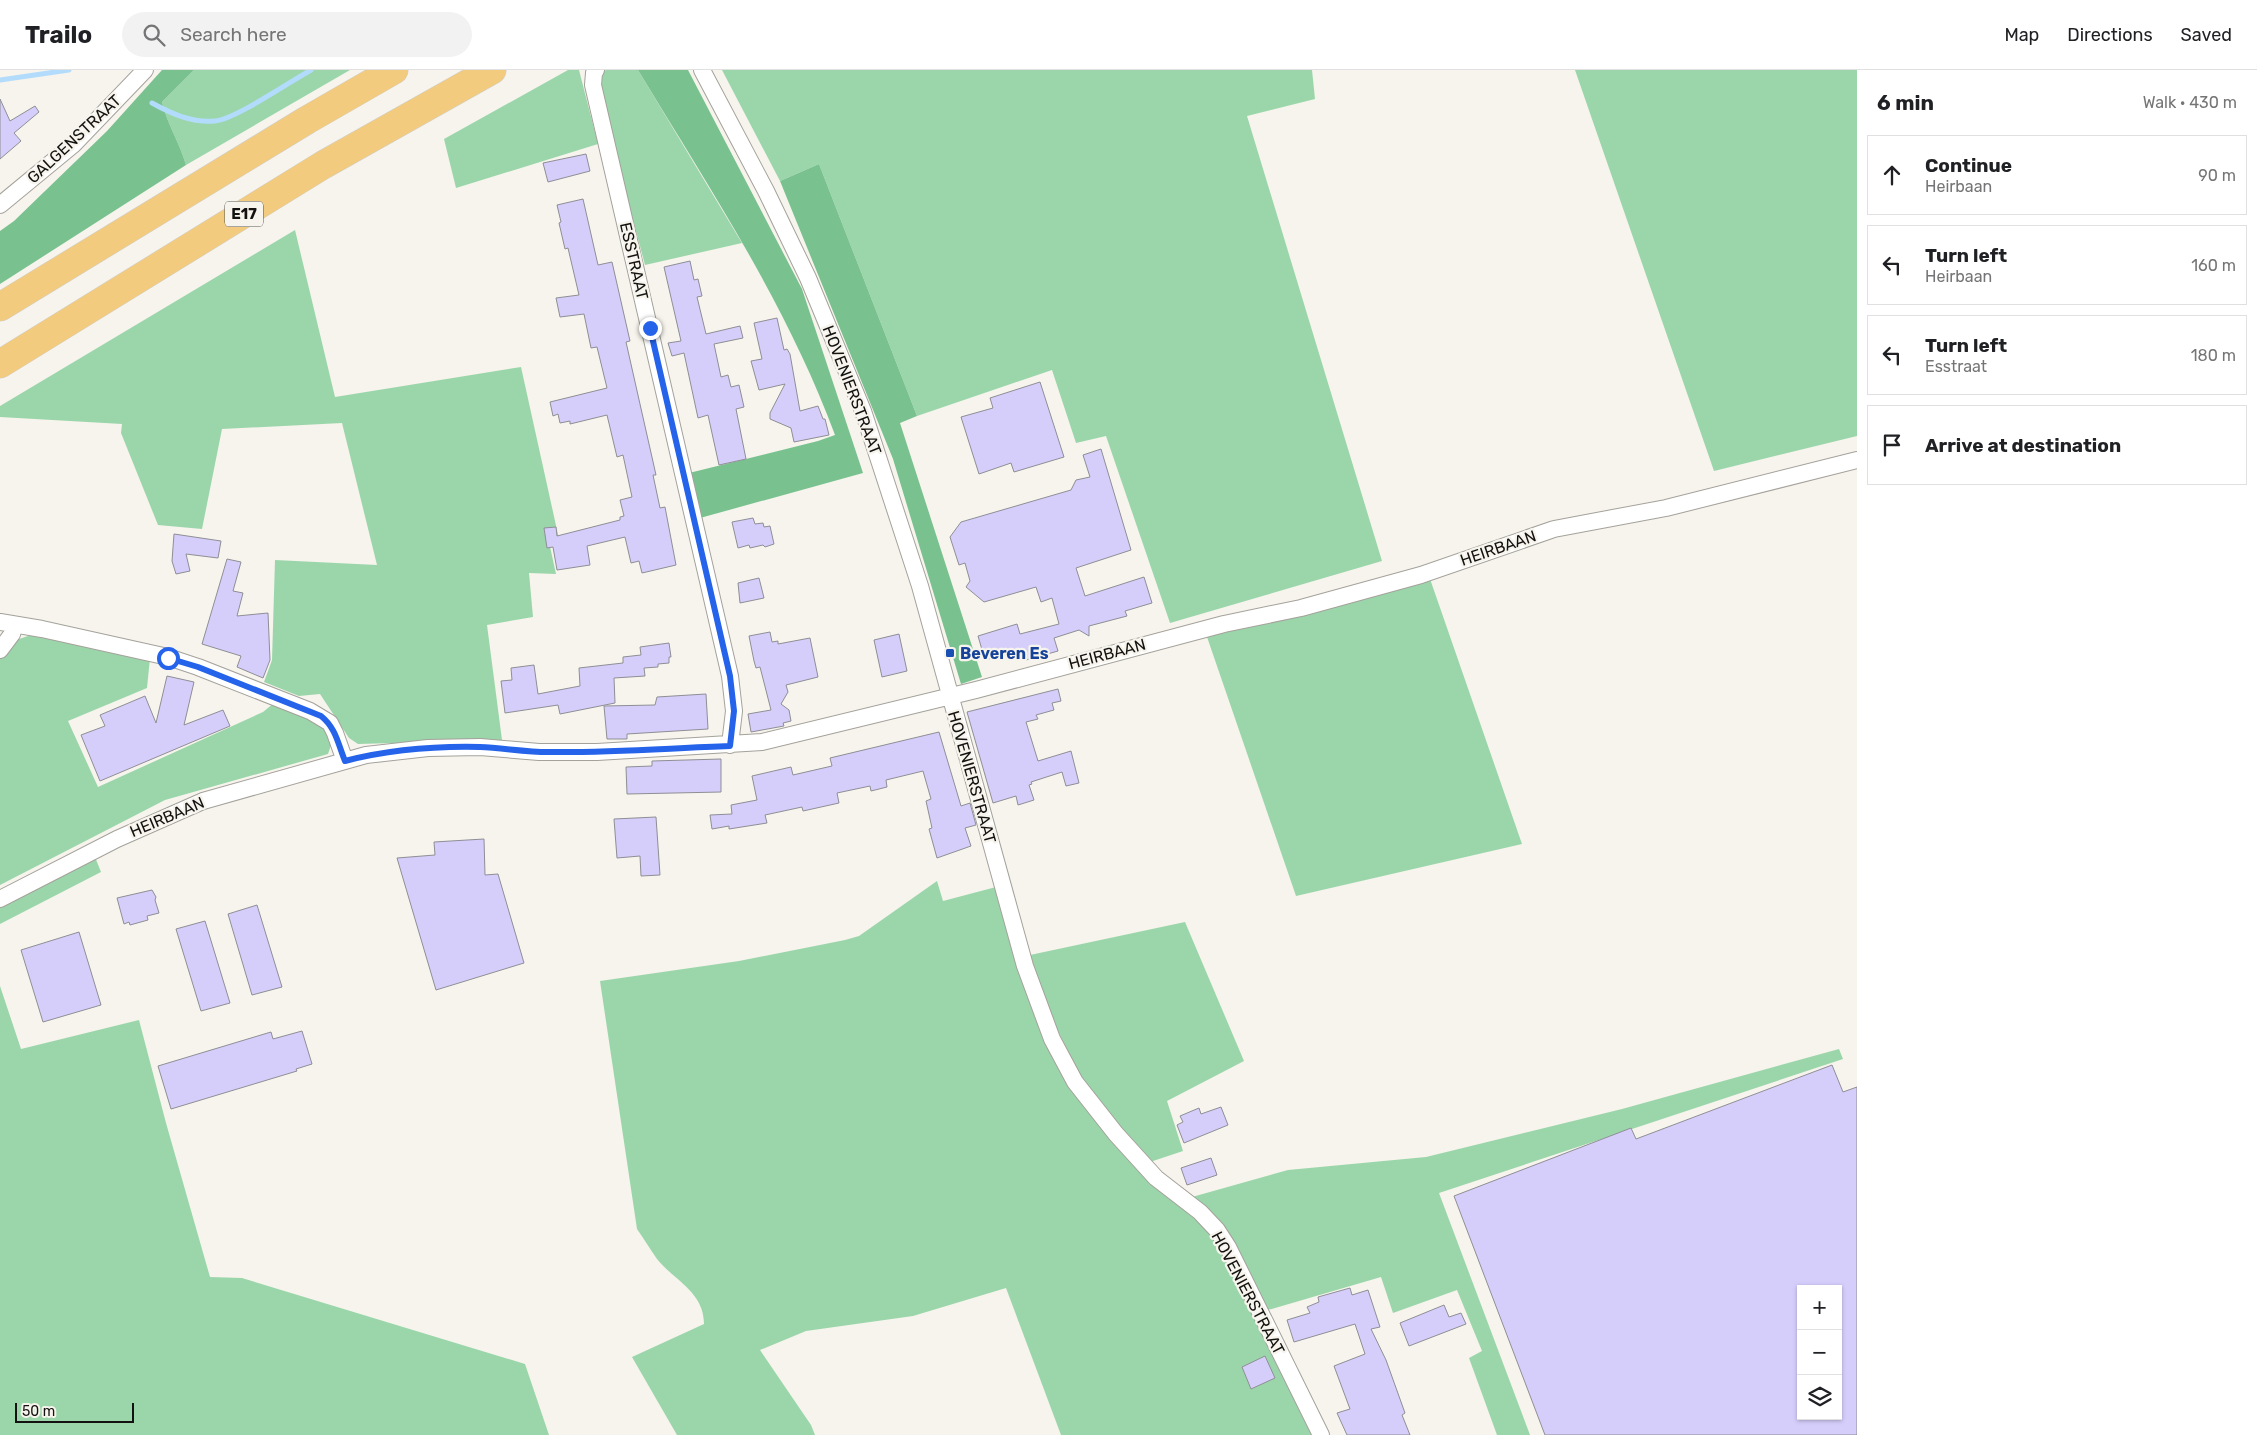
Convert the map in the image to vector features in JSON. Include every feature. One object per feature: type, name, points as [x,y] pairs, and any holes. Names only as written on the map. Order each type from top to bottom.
[{"type":"highway","points":[[0,308],[307,120],[394,70]]},
{"type":"highway","name":"E17","points":[[0,364],[323,165],[492,70]]},
{"type":"street","name":"GALGENSTRAAT","points":[[0,205],[74,144],[145,70]]},
{"type":"street","name":"ESSTRAAT","points":[[596,70],[593,85],[730,676],[734,711],[730,746]]},
{"type":"street","name":"HOVENIERSTRAAT","points":[[702,70],[766,191],[808,278],[863,411],[920,586],[1025,966],[1052,1040],[1075,1082],[1116,1134],[1156,1178],[1200,1212],[1217,1230],[1228,1247],[1321,1435]]},
{"type":"street","name":"HEIRBAAN","points":[[0,899],[117,839],[204,801],[366,756],[428,748],[480,747],[539,752],[597,752],[730,746],[762,742],[810,732],[1215,626],[1338,598],[1421,575],[1554,529],[1666,508],[1857,460]]},
{"type":"street","points":[[0,650],[12,634],[8,624]]},
{"type":"street","points":[[8,624],[168,658],[198,667],[310,711],[330,724],[345,761]]},
{"type":"green space","points":[[162,70],[194,70],[162,102],[186,165],[0,284],[0,231],[14,221],[107,131]]},
{"type":"green space","points":[[194,70],[350,70],[186,165],[162,102]]},
{"type":"green space","points":[[568,70],[579,70],[598,144],[456,188],[444,139]]},
{"type":"green space","points":[[606,70],[638,70],[742,243],[645,265],[596,80],[597,75]]},
{"type":"green space","points":[[638,70],[688,70],[802,289],[863,473],[700,518],[689,473],[818,441],[835,435],[816,387],[771,294],[746,248]]},
{"type":"green space","points":[[722,70],[1312,70],[1315,99],[1247,116],[1382,561],[1170,623],[1106,436],[1076,443],[1052,370],[917,416],[819,164],[780,181]]},
{"type":"green space","points":[[1575,70],[1857,70],[1857,436],[1714,471]]},
{"type":"green space","points":[[819,164],[917,416],[900,423],[982,677],[961,684],[893,459],[780,181]]},
{"type":"green space","points":[[295,230],[335,397],[521,367],[559,539],[549,542],[556,574],[529,573],[533,617],[487,625],[502,740],[358,744],[349,738],[320,694],[299,696],[264,682],[272,660],[275,560],[377,565],[342,423],[222,429],[202,529],[158,525],[121,433],[122,424],[0,417],[0,406]]},
{"type":"green space","points":[[1429,576],[1522,844],[1296,896],[1206,634]]},
{"type":"green space","points":[[34,634],[150,658],[147,688],[68,721],[98,787],[263,712],[274,703],[308,717],[324,729],[329,735],[331,743],[328,754],[165,800],[0,885],[0,654],[19,639]]},
{"type":"green space","points":[[95,857],[101,872],[0,924],[0,905]]},
{"type":"green space","points":[[937,881],[943,901],[996,887],[1036,1018],[1054,1061],[1082,1102],[1144,1176],[1203,1226],[1221,1251],[1313,1435],[1061,1435],[1006,1288],[913,1316],[806,1331],[760,1350],[811,1425],[815,1435],[677,1435],[632,1357],[704,1324],[703,1313],[694,1295],[657,1259],[637,1229],[600,981],[739,961],[859,936]]},
{"type":"green space","points":[[1185,922],[1244,1061],[1167,1101],[1183,1151],[1150,1162],[1081,1079],[1050,1014],[1030,955]]},
{"type":"green space","points":[[0,986],[21,1049],[139,1020],[210,1277],[242,1278],[525,1364],[549,1435],[0,1435]]},
{"type":"green space","points":[[1839,1049],[1843,1059],[1439,1193],[1530,1435],[1497,1435],[1469,1358],[1482,1351],[1457,1290],[1393,1313],[1381,1277],[1268,1310],[1192,1197],[1288,1170],[1426,1157],[1622,1109]]},
{"type":"building","points":[[0,99],[10,121],[35,106],[39,112],[14,133],[21,141],[0,159]]},
{"type":"building","points":[[586,154],[590,171],[548,182],[543,163]]},
{"type":"building","points":[[583,199],[598,265],[612,262],[630,341],[626,342],[656,475],[653,475],[660,508],[665,507],[676,565],[642,573],[639,561],[631,563],[625,537],[587,546],[590,565],[557,570],[553,547],[547,548],[544,528],[556,527],[557,536],[620,520],[620,517],[624,516],[620,500],[632,497],[623,455],[617,457],[607,415],[570,424],[570,421],[560,423],[558,414],[553,416],[550,402],[607,388],[597,347],[591,348],[584,314],[560,317],[556,298],[579,295],[568,248],[565,249],[557,205]]},
{"type":"building","points":[[690,261],[694,280],[698,279],[702,296],[697,297],[706,334],[740,326],[743,338],[714,344],[721,377],[728,375],[731,387],[739,385],[744,407],[736,409],[746,459],[719,465],[708,415],[698,418],[684,353],[672,356],[668,343],[681,341],[664,267]]},
{"type":"building","points":[[777,318],[784,350],[787,349],[790,354],[800,411],[818,406],[823,419],[825,419],[829,435],[794,442],[791,428],[770,419],[770,413],[785,384],[759,390],[751,361],[762,359],[754,323]]},
{"type":"building","points":[[1040,382],[1064,457],[1014,472],[1011,463],[979,474],[961,417],[993,408],[990,398]]},
{"type":"building","points":[[1101,449],[1131,550],[1076,568],[1085,596],[1144,577],[1152,603],[1125,611],[1127,616],[1089,626],[1089,636],[1079,630],[1054,638],[1058,651],[1026,660],[1023,649],[985,660],[978,636],[1017,624],[1020,634],[1059,624],[1052,598],[1041,602],[1036,587],[984,602],[966,587],[970,581],[965,563],[959,565],[950,537],[961,522],[1071,490],[1076,480],[1090,477],[1083,455]]},
{"type":"building","points":[[753,518],[755,524],[763,523],[764,527],[770,526],[774,544],[765,547],[763,545],[750,548],[749,545],[738,548],[732,522]]},
{"type":"building","points":[[174,534],[221,541],[218,558],[186,554],[190,571],[176,574],[172,561]]},
{"type":"building","points":[[227,559],[241,562],[233,591],[243,593],[237,616],[268,613],[270,660],[263,678],[237,667],[241,656],[202,644]]},
{"type":"building","points":[[759,578],[764,598],[740,603],[738,583]]},
{"type":"building","points":[[770,632],[772,642],[778,641],[778,644],[810,638],[818,677],[786,685],[788,692],[781,704],[789,710],[791,721],[783,723],[784,726],[751,732],[748,714],[771,710],[760,667],[756,668],[749,636]]},
{"type":"building","points":[[899,634],[907,671],[882,677],[874,640]]},
{"type":"building","points":[[669,643],[671,657],[669,657],[669,663],[658,664],[658,667],[644,668],[645,676],[614,678],[615,703],[560,714],[558,705],[505,713],[501,681],[512,680],[511,668],[534,665],[538,694],[580,686],[579,668],[623,663],[623,657],[641,655],[640,647]]},
{"type":"building","points":[[167,676],[194,682],[184,725],[223,710],[230,726],[100,781],[81,735],[105,726],[100,715],[145,696],[156,723]]},
{"type":"building","points":[[1058,689],[1061,701],[1052,703],[1054,710],[1036,715],[1038,719],[1026,722],[1038,761],[1071,751],[1079,783],[1066,786],[1062,772],[1031,782],[1032,784],[1029,785],[1034,800],[1018,805],[1016,796],[993,803],[967,712]]},
{"type":"building","points":[[706,694],[708,729],[627,734],[627,739],[607,739],[604,706],[655,705],[657,697]]},
{"type":"building","points":[[939,732],[961,806],[970,803],[976,825],[965,828],[971,846],[937,858],[929,829],[932,828],[926,801],[931,799],[923,771],[886,780],[887,787],[871,791],[870,786],[837,793],[839,803],[803,811],[802,807],[765,815],[767,823],[729,829],[729,826],[712,829],[710,815],[732,814],[731,805],[757,800],[752,776],[791,767],[793,775],[832,766],[830,758]]},
{"type":"building","points":[[721,759],[721,792],[627,794],[626,767],[652,766],[652,761]]},
{"type":"building","points":[[656,817],[660,875],[641,876],[640,856],[617,858],[614,819]]},
{"type":"building","points":[[484,839],[485,875],[498,874],[524,963],[436,990],[397,858],[435,855],[434,842]]},
{"type":"building","points":[[152,890],[156,897],[155,900],[159,913],[147,916],[148,920],[130,925],[129,922],[124,924],[117,898]]},
{"type":"building","points":[[257,905],[282,987],[252,995],[228,914]]},
{"type":"building","points":[[205,921],[230,1003],[201,1011],[176,929]]},
{"type":"building","points":[[79,932],[101,1005],[43,1022],[21,950]]},
{"type":"building","points":[[302,1031],[312,1064],[296,1069],[297,1071],[171,1109],[158,1066],[271,1032],[273,1039]]},
{"type":"building","points":[[1832,1065],[1843,1092],[1857,1087],[1857,1435],[1545,1435],[1454,1196],[1631,1128],[1636,1139]]},
{"type":"building","points":[[1221,1107],[1228,1125],[1184,1143],[1177,1125],[1183,1122],[1180,1116],[1199,1108],[1201,1114]]},
{"type":"building","points":[[1211,1158],[1217,1175],[1187,1185],[1181,1168]]},
{"type":"building","points":[[1350,1288],[1352,1295],[1368,1290],[1380,1327],[1371,1329],[1386,1360],[1405,1413],[1402,1415],[1410,1435],[1347,1435],[1337,1413],[1350,1409],[1334,1366],[1365,1354],[1355,1324],[1294,1342],[1287,1320],[1310,1313],[1307,1307],[1319,1302],[1318,1297]]},
{"type":"building","points":[[1444,1305],[1449,1317],[1461,1313],[1466,1324],[1409,1346],[1400,1323]]},
{"type":"building","points":[[1265,1356],[1275,1378],[1251,1389],[1242,1367]]},
{"type":"waterway","points":[[0,80],[69,70]]},
{"type":"waterway","points":[[152,103],[182,117],[198,121],[215,121],[235,114],[311,70]]},
{"type":"place","name":"Beveren Es","points":[[950,653]]},
{"type":"route","points":[[168,658],[198,667],[321,716],[330,724],[335,733],[345,761],[366,756],[428,748],[480,747],[539,752],[597,752],[730,746],[734,711],[730,676],[650,328]]}]
